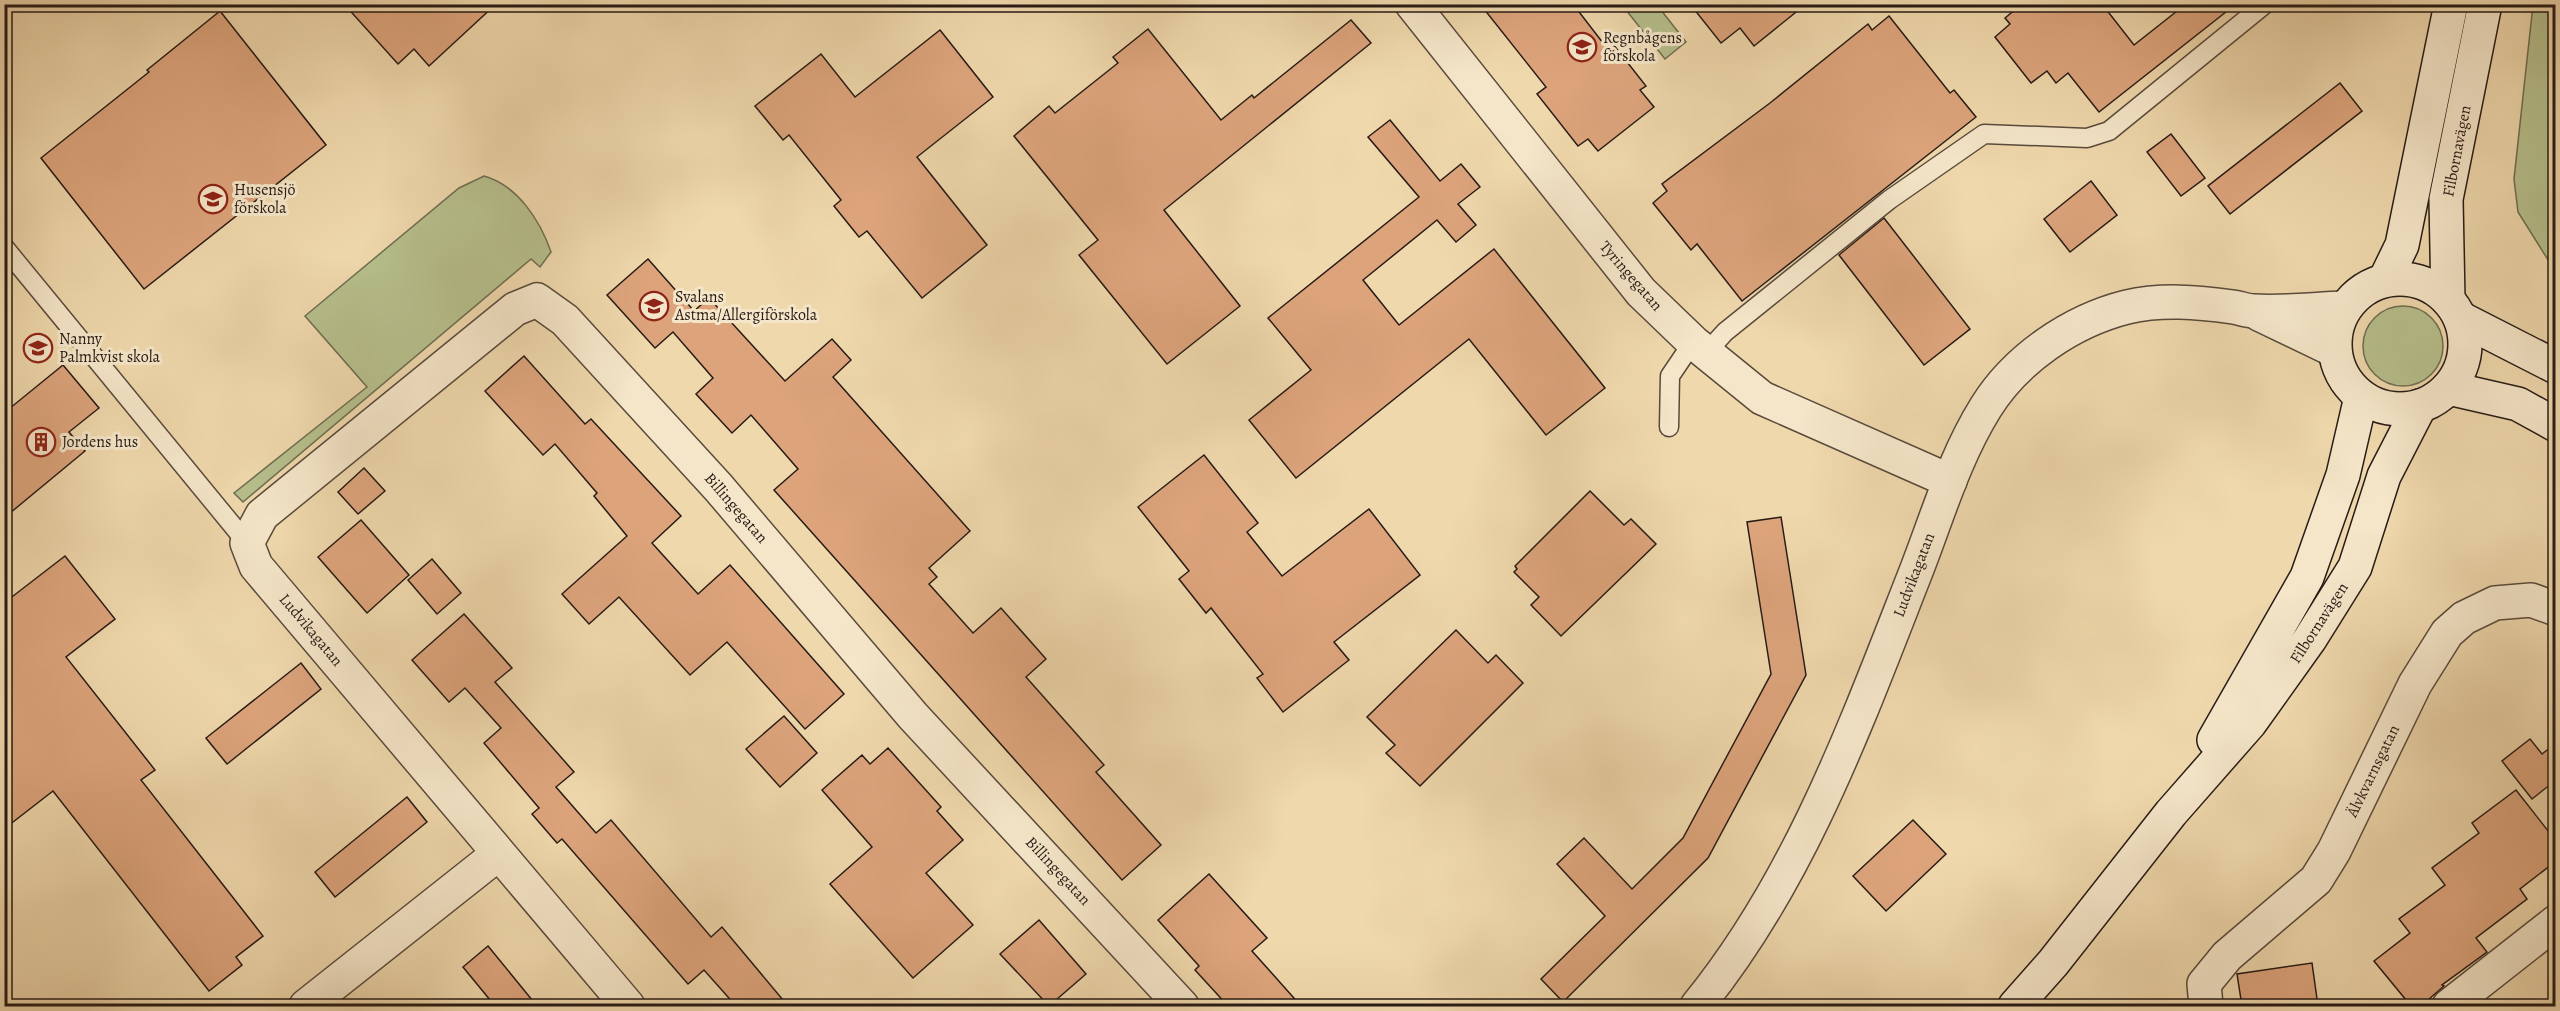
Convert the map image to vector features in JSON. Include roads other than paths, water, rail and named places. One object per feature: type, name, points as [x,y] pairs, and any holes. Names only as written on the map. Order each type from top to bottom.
[{"type":"street","name":"Tyringegatan","points":[[1412,4],[1641,292],[1700,347],[1762,398],[1950,481]]},
{"type":"street","points":[[2385,280],[2402,245],[2451,4]]},
{"type":"street","name":"Filbornavägen","points":[[2454,309],[2446,199],[2486,4]]},
{"type":"street","points":[[2454,309],[2464,330],[2464,355],[2461,367],[2448,388],[2435,399],[2420,406],[2400,410],[2379,406],[2361,397],[2348,384],[2338,368],[2334,350],[2336,328],[2344,308],[2369,286],[2385,280],[2408,279],[2430,286],[2454,309],[2556,367]]},
{"type":"street","name":"Billingegatan","points":[[247,543],[262,515],[516,309],[537,300],[566,320],[718,487],[913,716],[1182,1006]]},
{"type":"street","name":"Ludvikagatan","points":[[1697,1006],[1742,948],[1775,891],[1823,797],[1846,745],[1950,481],[1986,407],[2000,389],[2040,350],[2061,335],[2081,324],[2126,308],[2172,301],[2252,311],[2344,308]]},
{"type":"street","name":"Ludvikagatan","points":[[2252,311],[2334,350]]},
{"type":"street","points":[[2448,388],[2518,404],[2556,425]]},
{"type":"street","name":"Filbornavägen","points":[[2172,813],[2259,665],[2307,577],[2343,476],[2361,397]]},
{"type":"street","name":"Filbornavägen","points":[[2015,1006],[2053,963],[2172,813],[2250,723],[2310,639],[2355,567],[2384,476],[2420,406]]},
{"type":"street","name":"Ludvikagatan","points":[[247,543],[256,566],[628,1006]]},
{"type":"street","name":"Älvkvarnsgatan","points":[[2198,999],[2227,956],[2316,880],[2334,851],[2415,684],[2447,633],[2464,618],[2495,603],[2531,600],[2556,609]]},
{"type":"street","points":[[306,1006],[498,854]]},
{"type":"street","points":[[2450,1006],[2556,922]]},
{"type":"lane","points":[[1669,427],[1670,376],[1700,347],[1725,332],[1889,200],[1969,143],[1984,134],[2087,138],[2109,131],[2265,4]]},
{"type":"lane","name":"Ludvikagatan","points":[[4,247],[247,543]]},
{"type":"place","name":"Regnbågens förskola","points":[[1582,47]]},
{"type":"place","name":"Husensjö förskola","points":[[213,199]]},
{"type":"place","name":"Svalans Astma/Allergiförskola","points":[[654,306]]},
{"type":"place","name":"Nanny Palmkvist skola","points":[[38,348]]},
{"type":"place","name":"Jordens hus","points":[[41,442]]}]
